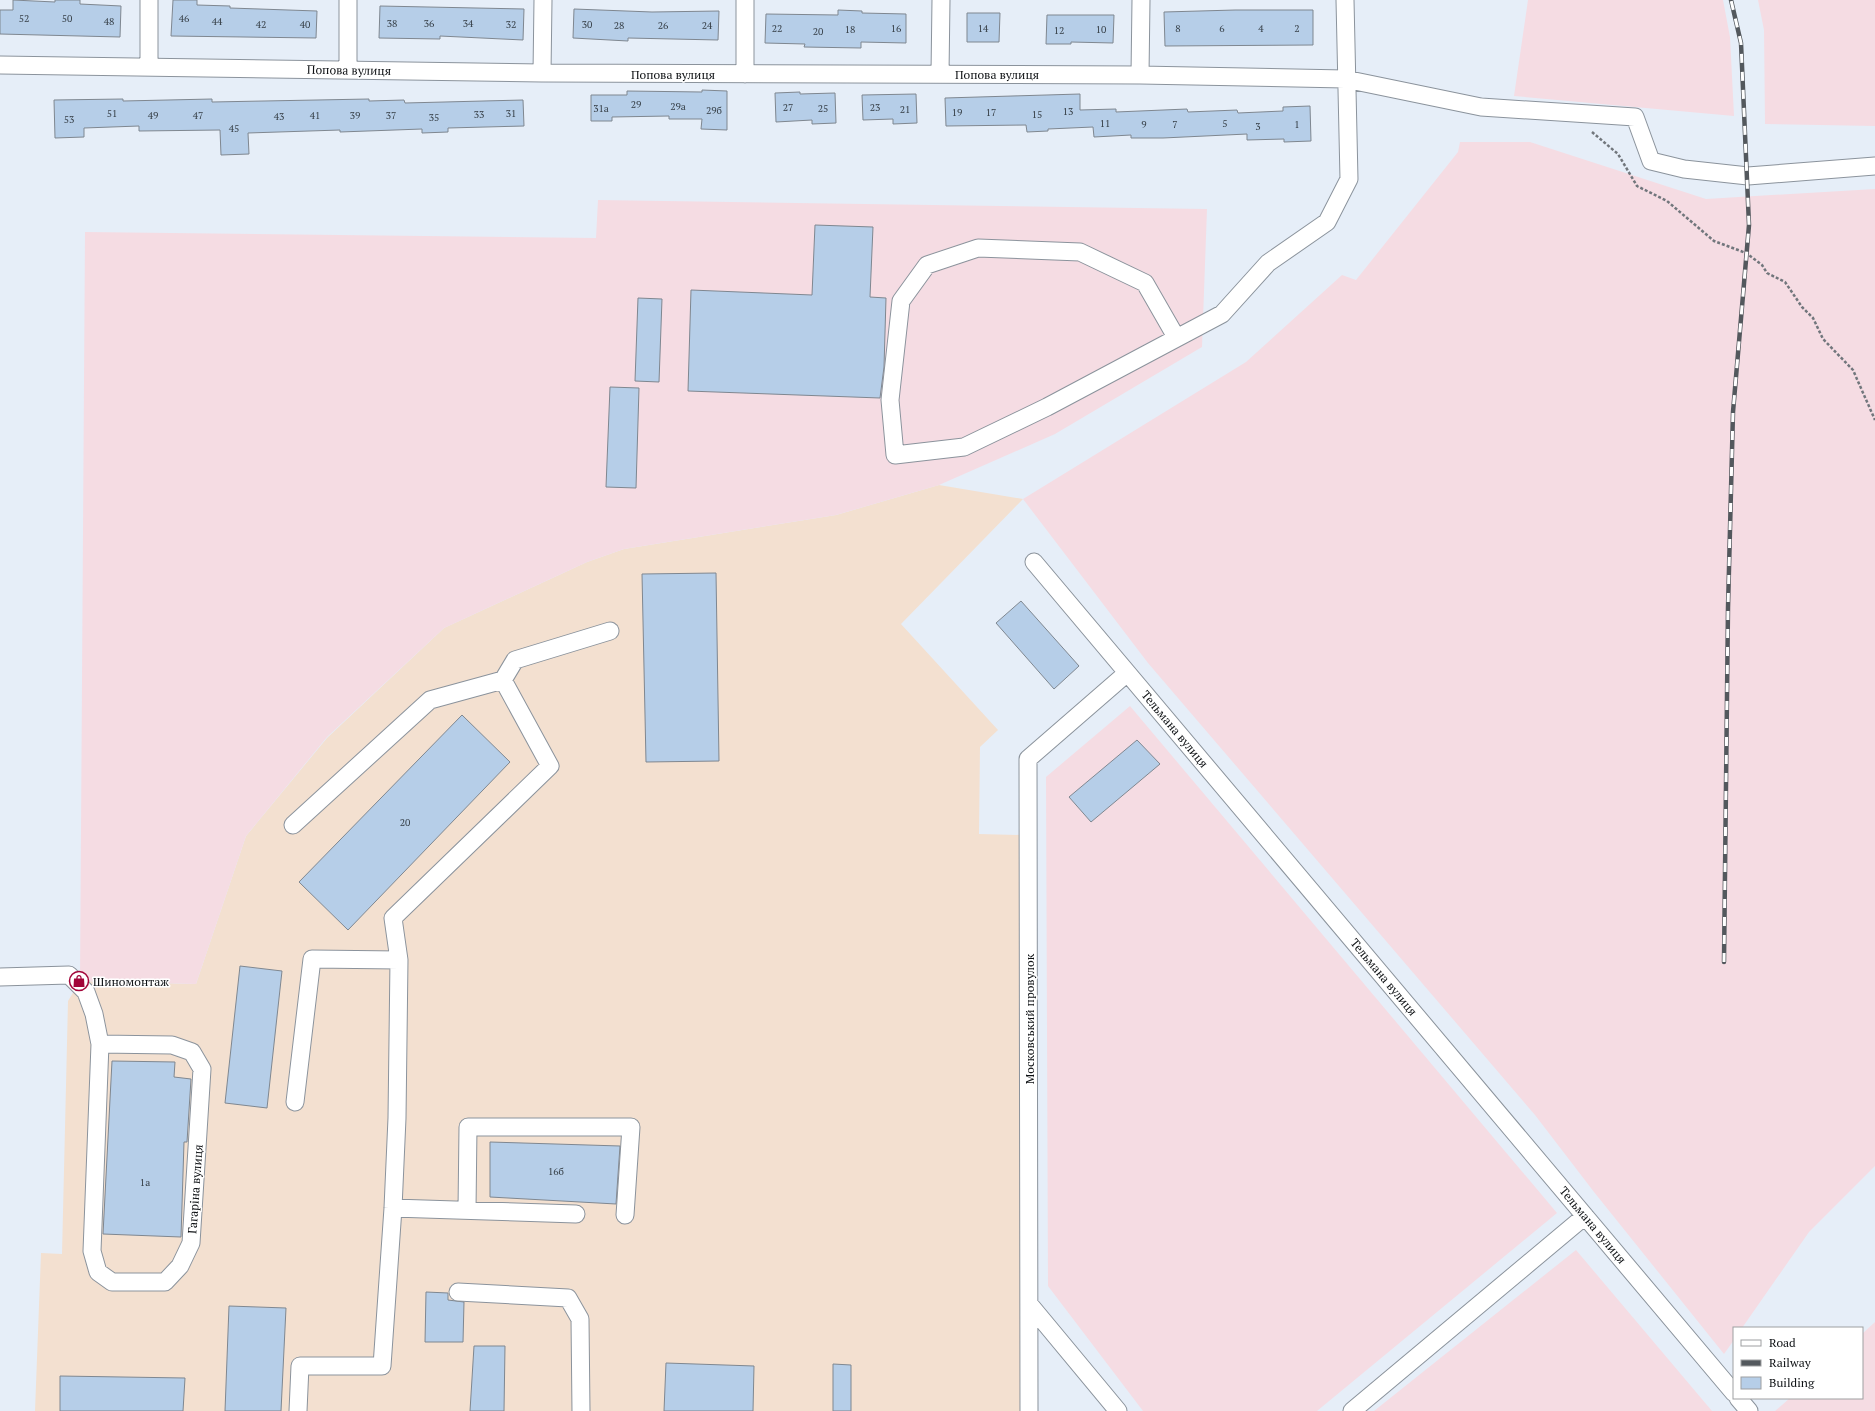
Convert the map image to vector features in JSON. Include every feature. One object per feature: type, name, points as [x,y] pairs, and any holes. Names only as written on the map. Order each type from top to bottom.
[{"type":"street","points":[[149,0],[149,67]]},
{"type":"street","points":[[348,0],[348,70]]},
{"type":"street","points":[[542,73],[543,0]]},
{"type":"street","points":[[745,0],[745,74]]},
{"type":"street","points":[[940,74],[941,0]]},
{"type":"street","points":[[1140,75],[1141,0]]},
{"type":"street","points":[[1176,337],[1145,283],[1080,252],[978,248],[927,265],[901,301],[890,400],[895,455],[964,447],[1047,407],[1176,337],[1222,314],[1268,263],[1327,222],[1349,179],[1345,79],[1344,0]]},
{"type":"street","name":"Попова вулиця","points":[[0,65],[542,73],[1140,75],[1345,79],[1481,107],[1635,117],[1651,161],[1684,169],[1748,176],[1875,166]]},
{"type":"street","name":"Тельмана вулиця","points":[[1034,562],[1733,1392]]},
{"type":"street","points":[[293,824],[430,700],[503,680],[515,660],[610,631]]},
{"type":"street","name":"Московський провулок","points":[[1029,1411],[1028,759],[1127,672]]},
{"type":"street","points":[[298,1411],[300,1366],[382,1366],[393,1208],[397,1118],[399,960],[394,918],[550,766],[503,680]]},
{"type":"street","points":[[295,1102],[312,959],[399,960]]},
{"type":"street","name":"Гагаріна вулиця","points":[[0,977],[68,975],[86,992],[94,1014],[100,1044],[92,1251],[98,1272],[112,1282],[165,1282],[180,1266],[191,1244],[202,1069],[192,1052],[172,1045],[100,1044]]},
{"type":"street","points":[[467,1210],[468,1127],[630,1127],[625,1215]]},
{"type":"street","points":[[393,1208],[576,1214]]},
{"type":"street","points":[[1352,1411],[1585,1216]]},
{"type":"street","points":[[458,1292],[568,1298],[580,1319],[581,1411]]},
{"type":"street","points":[[1030,1305],[1118,1411]]},
{"type":"street","points":[[1739,1399],[1749,1411]]},
{"type":"path","points":[[1569,113],[1618,154],[1637,186],[1667,201],[1714,241],[1746,252],[1762,265],[1767,273],[1785,282],[1802,307],[1813,318],[1824,339],[1853,370],[1875,420]]},
{"type":"shaded area","points":[[1528,0],[1723,0],[1730,37],[1734,116],[1514,96]]},
{"type":"shaded area","points":[[1758,0],[1875,0],[1875,126],[1765,124],[1764,30]]},
{"type":"shaded area","points":[[1460,142],[1530,142],[1706,199],[1875,189],[1875,1166],[1809,1232],[1743,1327],[1733,1327],[1733,1341],[1724,1354],[1594,1192],[1535,1115],[1148,663],[1023,499],[1246,362],[1342,275],[1356,280],[1458,152]]},
{"type":"shaded area","points":[[598,200],[1207,209],[1202,347],[1055,434],[939,485],[836,515],[624,549],[587,562],[444,628],[327,737],[246,836],[196,984],[80,981],[85,232],[596,238]]},
{"type":"shaded area","points":[[939,485],[1023,499],[901,624],[998,730],[980,747],[979,834],[1023,835],[1020,1411],[35,1411],[41,1253],[62,1254],[68,1001],[80,981],[196,984],[246,836],[327,738],[444,628],[587,562],[624,549],[836,515]]},
{"type":"shaded area","points":[[1130,706],[1557,1213],[1317,1411],[1143,1411],[1048,1286],[1046,777]]},
{"type":"shaded area","points":[[1576,1250],[1712,1411],[1374,1411]]},
{"type":"shaded area","points":[[1875,1322],[1875,1411],[1775,1411],[1789,1399],[1863,1399],[1863,1333]]},
{"type":"building","points":[[13,0],[55,2],[55,0],[80,0],[80,4],[121,6],[120,37],[0,34],[0,10],[13,10]]},
{"type":"building","points":[[173,0],[197,0],[197,5],[230,6],[230,8],[317,11],[316,38],[171,36]]},
{"type":"building","points":[[380,6],[524,9],[523,40],[440,36],[440,39],[379,38]]},
{"type":"building","points":[[574,9],[652,12],[719,11],[718,40],[628,38],[628,41],[573,38]]},
{"type":"building","points":[[838,10],[862,11],[862,13],[906,14],[906,43],[861,42],[861,48],[804,47],[805,44],[765,43],[766,14],[838,15]]},
{"type":"building","points":[[1313,10],[1313,45],[1165,46],[1164,12]]},
{"type":"building","points":[[967,13],[1000,13],[999,42],[967,42]]},
{"type":"building","points":[[1047,15],[1114,15],[1113,43],[1071,42],[1071,44],[1046,44]]},
{"type":"building","points":[[702,90],[727,91],[727,130],[701,129],[702,119],[669,119],[669,116],[612,117],[612,121],[591,121],[591,95],[627,95],[627,91],[702,92]]},
{"type":"building","points":[[800,92],[800,94],[835,93],[836,123],[812,124],[812,120],[776,122],[775,93]]},
{"type":"building","points":[[916,94],[917,123],[893,124],[893,119],[863,120],[862,95]]},
{"type":"building","points":[[1080,94],[1080,110],[1116,109],[1116,112],[1187,109],[1188,112],[1237,110],[1238,113],[1283,111],[1283,107],[1310,106],[1311,141],[1284,142],[1284,139],[1247,140],[1247,134],[1163,138],[1131,138],[1131,135],[1094,137],[1093,127],[1048,129],[1048,131],[1027,132],[1026,125],[946,126],[945,98]]},
{"type":"building","points":[[123,99],[123,101],[212,99],[212,102],[369,99],[369,101],[404,100],[405,103],[523,100],[524,126],[448,128],[448,132],[422,133],[422,129],[248,133],[249,154],[221,155],[220,130],[139,131],[139,126],[84,128],[84,137],[55,138],[54,100]]},
{"type":"building","points":[[815,225],[873,227],[870,297],[886,298],[884,367],[880,398],[688,391],[691,290],[812,295]]},
{"type":"building","points":[[638,298],[662,299],[659,382],[635,381]]},
{"type":"building","points":[[610,387],[639,388],[636,488],[606,487]]},
{"type":"building","points":[[716,573],[719,761],[646,762],[642,574]]},
{"type":"building","points":[[1021,601],[1079,666],[1054,689],[996,623]]},
{"type":"building","points":[[462,715],[510,762],[348,930],[299,882]]},
{"type":"building","points":[[1137,740],[1160,764],[1091,822],[1069,797]]},
{"type":"building","points":[[240,966],[282,971],[267,1108],[225,1103]]},
{"type":"building","points":[[112,1061],[175,1062],[174,1077],[191,1079],[187,1142],[184,1142],[181,1237],[103,1234]]},
{"type":"building","points":[[490,1142],[620,1146],[616,1204],[490,1197]]},
{"type":"building","points":[[426,1292],[448,1293],[448,1300],[464,1302],[463,1342],[425,1342]]},
{"type":"building","points":[[229,1306],[286,1308],[281,1411],[225,1411]]},
{"type":"building","points":[[474,1346],[505,1346],[504,1411],[470,1411]]},
{"type":"building","points":[[666,1363],[754,1366],[753,1411],[664,1411]]},
{"type":"building","points":[[833,1364],[851,1365],[851,1411],[833,1411]]},
{"type":"building","points":[[60,1376],[185,1378],[183,1411],[60,1411]]},
{"type":"railway","points":[[1724,962],[1728,608],[1733,412],[1749,225],[1741,43],[1731,0]]},
{"type":"place","name":"Шиномонтаж","points":[[79,981]]}]
